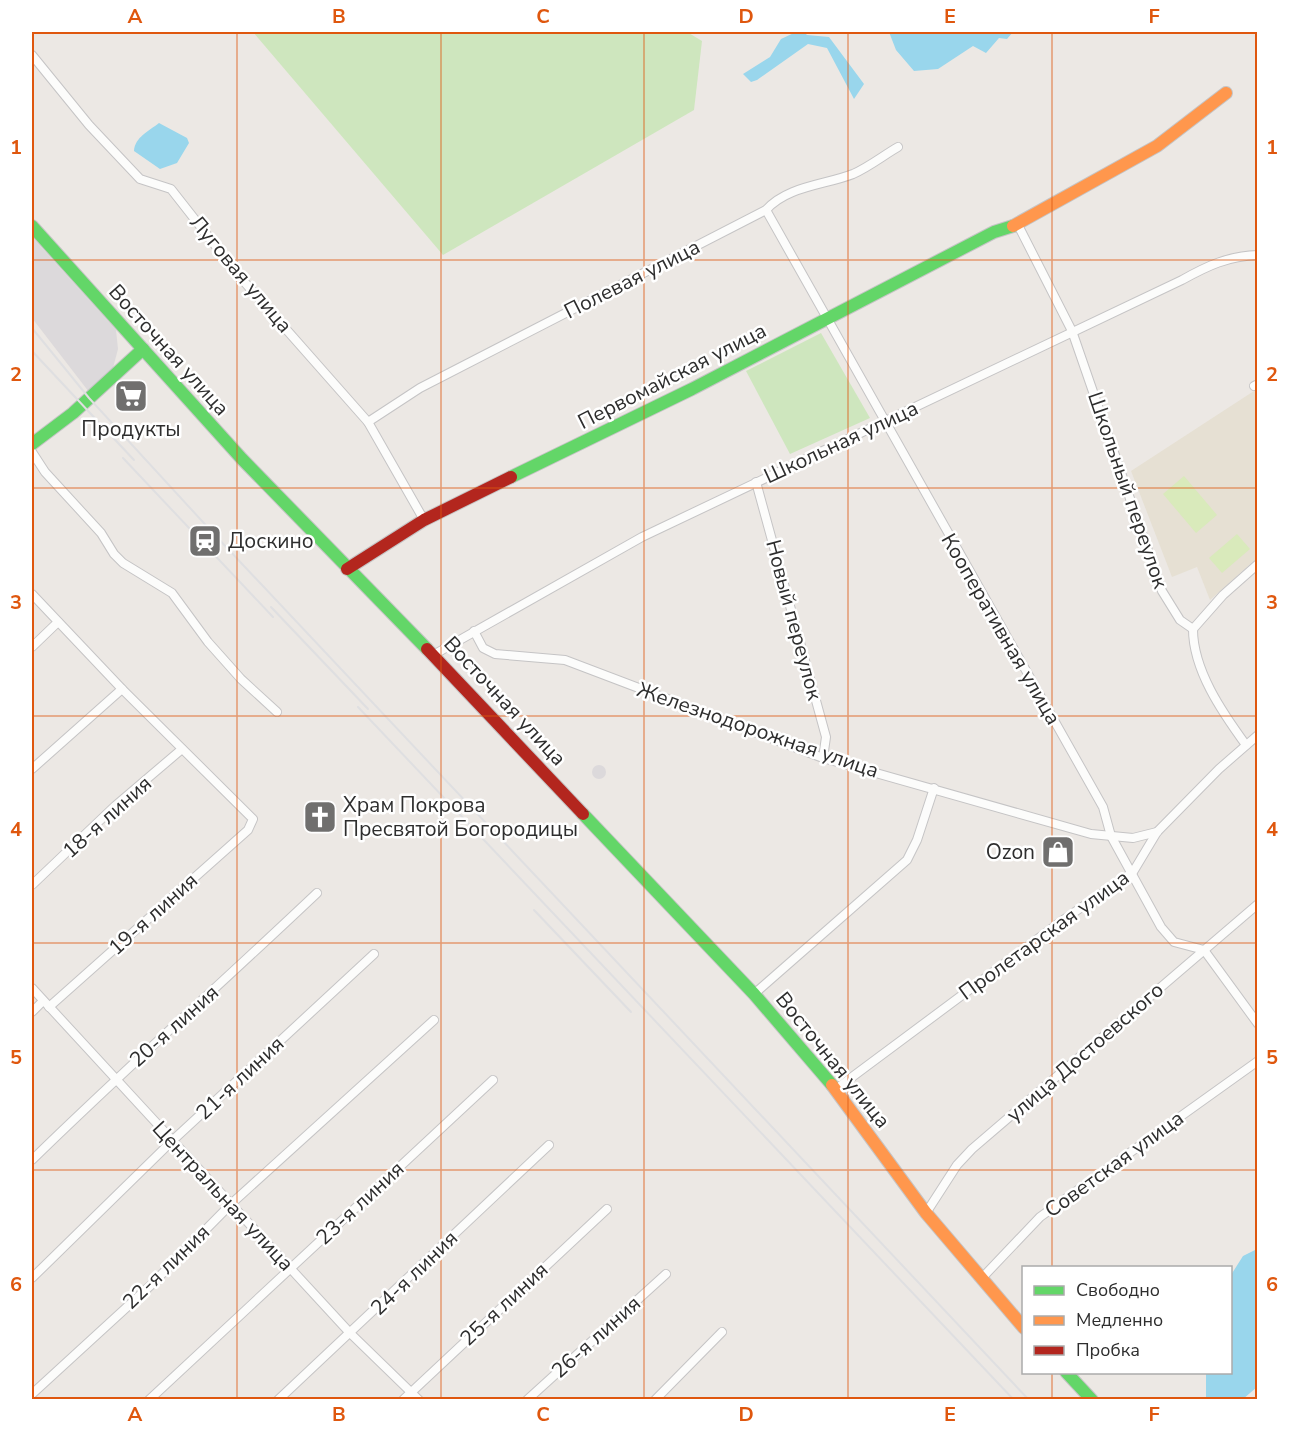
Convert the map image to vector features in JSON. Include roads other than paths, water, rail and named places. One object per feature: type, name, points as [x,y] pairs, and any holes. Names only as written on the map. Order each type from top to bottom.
[{"type":"main road","name":"Первомайская улица","points":[[347,569],[424,520],[828,319],[994,232],[1018,225],[1157,146],[1226,93]]},
{"type":"main road","name":"Восточная улица","points":[[32,226],[241,458],[347,569],[435,654],[478,704],[754,994],[836,1089],[926,1213],[1022,1327]]},
{"type":"main road","points":[[32,444],[73,412],[143,349]]},
{"type":"main road","points":[[1068,1374],[1092,1400]]},
{"type":"street","name":"Луговая улица","points":[[32,55],[88,125],[140,179],[171,189],[240,277],[368,422],[424,520]]},
{"type":"street","name":"Полевая улица","points":[[368,422],[420,388],[766,210],[774,201],[787,194],[855,173],[898,147]]},
{"type":"street","name":"Кооперативная улица","points":[[766,210],[1103,807],[1111,836],[1133,872],[1161,927],[1174,942],[1204,950]]},
{"type":"street","name":"Школьный переулок","points":[[1018,225],[1072,331],[1162,591],[1180,620],[1193,629]]},
{"type":"street","name":"Школьная улица","points":[[435,654],[642,537],[1182,280],[1209,264],[1257,255]]},
{"type":"street","points":[[32,452],[45,472],[100,533],[114,554],[123,563],[172,593],[208,642],[241,679],[277,712]]},
{"type":"street","name":"Новый переулок","points":[[756,482],[826,737],[824,758]]},
{"type":"street","points":[[1246,745],[1223,713],[1214,692],[1200,672],[1193,629],[1223,595],[1257,564]]},
{"type":"street","points":[[32,594],[182,749]]},
{"type":"street","points":[[32,647],[58,622]]},
{"type":"street","name":"Железнодорожная улица","points":[[474,632],[483,648],[495,654],[565,660],[824,758],[1091,834],[1133,838],[1157,832]]},
{"type":"street","points":[[32,769],[122,689]]},
{"type":"street","name":"Пролетарская улица","points":[[836,1089],[1063,920],[1133,872],[1157,832],[1257,735]]},
{"type":"street","name":"19-я линия","points":[[32,1012],[46,1004],[248,830],[253,819],[182,749]]},
{"type":"street","name":"18-я линия","points":[[32,885],[115,806],[182,749]]},
{"type":"street","points":[[754,994],[907,860],[917,840],[934,788]]},
{"type":"street","name":"20-я линия","points":[[32,1160],[115,1079],[317,893]]},
{"type":"street","name":"улица Достоевского","points":[[926,1213],[957,1165],[972,1149],[1257,904]]},
{"type":"street","points":[[1204,950],[1257,1023]]},
{"type":"street","name":"21-я линия","points":[[32,1278],[172,1141],[374,954]]},
{"type":"street","name":"Центральная улица","points":[[32,988],[350,1333],[419,1400]]},
{"type":"street","name":"22-я линия","points":[[32,1393],[151,1285],[231,1204],[434,1020]]},
{"type":"street","name":"Советская улица","points":[[981,1279],[1040,1217],[1257,1061]]},
{"type":"street","name":"23-я линия","points":[[149,1400],[493,1080]]},
{"type":"street","name":"24-я линия","points":[[278,1400],[549,1145]]},
{"type":"street","name":"25-я линия","points":[[403,1400],[607,1209]]},
{"type":"street","name":"26-я линия","points":[[526,1400],[666,1274]]},
{"type":"street","points":[[655,1400],[722,1332]]},
{"type":"street","points":[[32,1393],[38,1400]]},
{"type":"water","points":[[796,32],[829,37],[864,84],[854,99],[827,48],[808,44],[751,82],[743,74],[770,57],[781,39]]},
{"type":"water","points":[[889,32],[1013,32],[1007,39],[999,38],[986,53],[973,46],[938,69],[914,71],[896,50]]},
{"type":"water","points":[[159,123],[187,138],[189,143],[177,163],[160,169],[134,151],[140,138]]},
{"type":"water","points":[[1257,1249],[1257,1387],[1243,1399],[1206,1399],[1206,1374],[1232,1374],[1232,1273],[1243,1256]]},
{"type":"railway","points":[[32,328],[89,398],[213,533],[1029,1400]]},
{"type":"railway","points":[[32,351],[134,460]]},
{"type":"railway","points":[[123,458],[273,617]]},
{"type":"railway","points":[[271,607],[368,709]]},
{"type":"railway","points":[[358,707],[1014,1400]]},
{"type":"railway","points":[[534,910],[631,1012]]},
{"type":"place","name":"Продукты","points":[[131,396]]},
{"type":"place","name":"Доскино","points":[[205,541]]},
{"type":"place","name":"Храм Покрова Пресвятой Богородицы","points":[[320,817]]},
{"type":"place","name":"Ozon","points":[[1058,852]]}]
